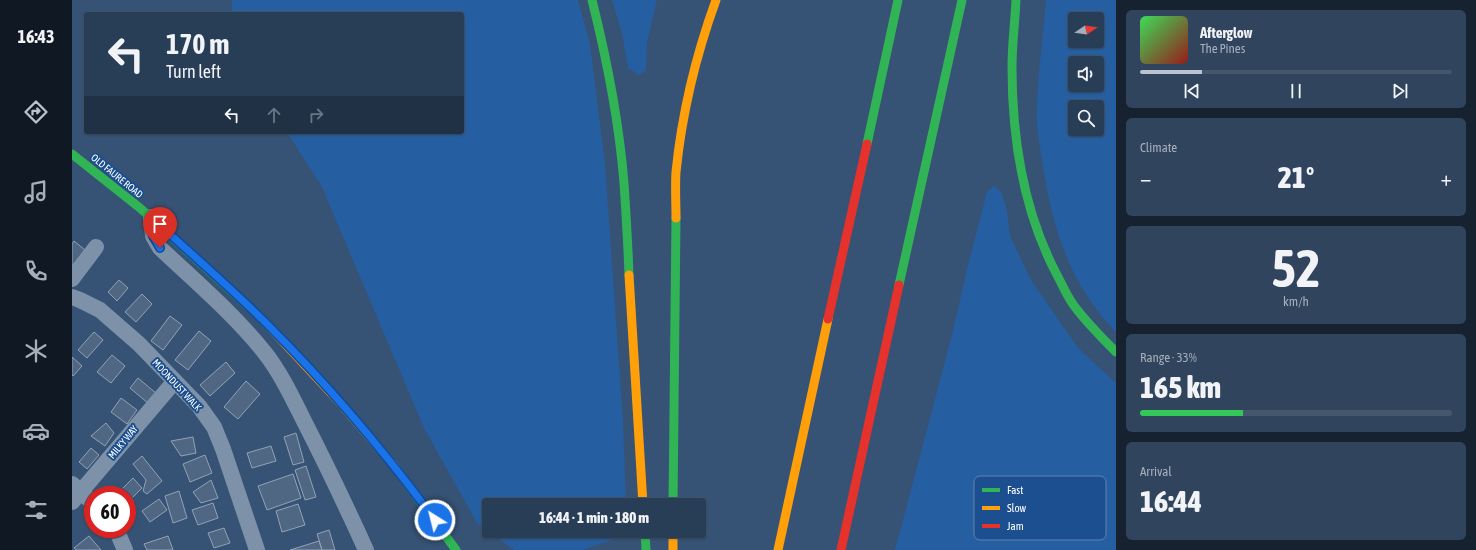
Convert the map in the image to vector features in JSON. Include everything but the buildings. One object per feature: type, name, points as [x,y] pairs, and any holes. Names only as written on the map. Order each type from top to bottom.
[{"type":"main road","points":[[592,0],[604,47],[616,117],[624,182],[643,498]]},
{"type":"main road","points":[[673,498],[676,173],[688,92],[716,0]]},
{"type":"main road","points":[[778,550],[898,0]]},
{"type":"main road","points":[[841,550],[962,0]]},
{"type":"main road","points":[[1016,0],[1012,67],[1016,136],[1026,193],[1042,244],[1056,275],[1075,306],[1116,352]]},
{"type":"main road","name":"OLD FAURE ROAD","points":[[72,154],[151,217],[267,324],[312,372],[384,454],[456,550]]},
{"type":"main road","points":[[645,538],[646,550]]},
{"type":"main road","points":[[673,538],[673,550]]},
{"type":"street","points":[[151,217],[153,236],[160,248],[242,327],[266,354],[287,388],[341,495],[366,550]]},
{"type":"street","points":[[72,279],[96,248]]},
{"type":"street","name":"MOONDUST WALK","points":[[72,297],[100,310],[139,344],[174,382],[199,406],[214,427],[223,449],[257,550]]},
{"type":"street","name":"MILKY WAY","points":[[75,493],[174,382]]},
{"type":"street","points":[[75,493],[84,498]]},
{"type":"street","points":[[120,538],[125,550]]},
{"type":"shaded area","points":[[232,0],[578,0],[590,44],[605,164],[623,421],[626,498],[482,498],[482,527],[477,523],[424,428],[322,187],[288,134],[464,134],[464,12],[232,12]]},
{"type":"shaded area","points":[[612,0],[657,0],[647,42],[646,70],[639,75],[628,68],[622,33]]},
{"type":"shaded area","points":[[1046,0],[1116,0],[1116,332],[1100,314],[1075,276],[1058,234],[1047,190],[1038,138],[1038,82]]},
{"type":"shaded area","points":[[994,186],[1001,192],[1007,210],[1010,236],[1031,280],[1078,348],[1116,383],[1116,550],[895,550],[952,335],[987,192]]},
{"type":"shaded area","points":[[498,538],[612,538],[611,540],[583,550],[514,550]]},
{"type":"traffic: fast","points":[[592,0],[603,45],[616,114],[624,183],[629,275]]},
{"type":"traffic: fast","points":[[867,144],[898,0]]},
{"type":"traffic: fast","points":[[899,285],[962,0]]},
{"type":"traffic: fast","points":[[1016,0],[1012,58],[1014,120],[1022,173],[1035,224],[1056,273],[1070,299],[1090,325],[1116,352]]},
{"type":"traffic: fast","points":[[72,154],[140,208],[262,319]]},
{"type":"traffic: fast","points":[[673,498],[676,218]]},
{"type":"traffic: fast","points":[[395,467],[456,550]]},
{"type":"traffic: fast","points":[[645,538],[646,550]]},
{"type":"traffic: slow","points":[[676,218],[676,172],[686,106],[696,63],[716,0]]},
{"type":"traffic: slow","points":[[629,275],[643,498]]},
{"type":"traffic: slow","points":[[262,319],[343,406],[395,467]]},
{"type":"traffic: slow","points":[[778,550],[828,319]]},
{"type":"traffic: slow","points":[[673,538],[673,550]]},
{"type":"traffic: jam","points":[[828,319],[867,144]]},
{"type":"traffic: jam","points":[[841,550],[899,285]]},
{"type":"route","points":[[160,248],[153,236],[151,217],[267,324],[312,372],[384,454],[435,520]]}]
